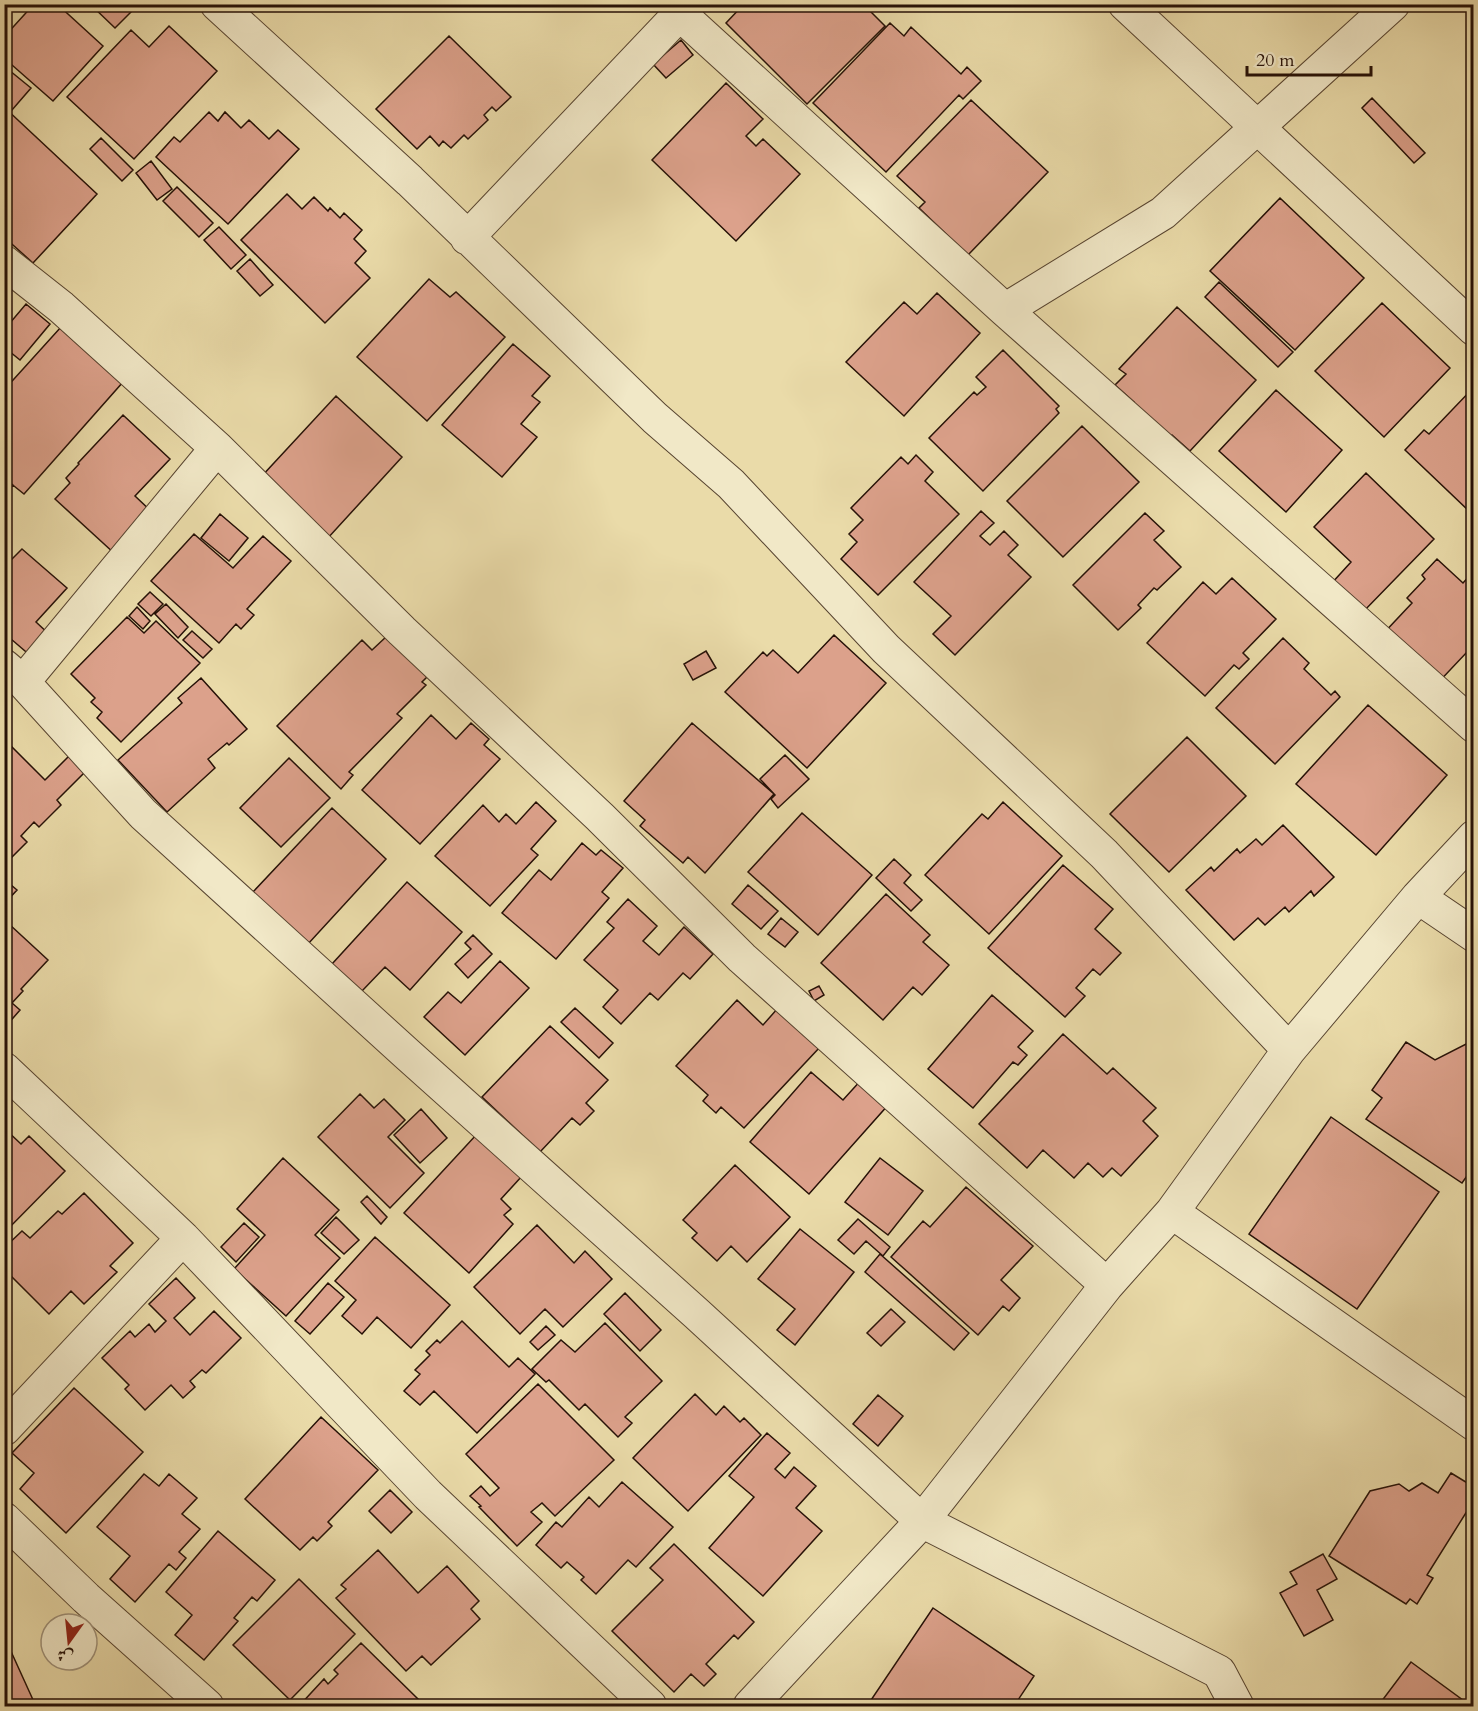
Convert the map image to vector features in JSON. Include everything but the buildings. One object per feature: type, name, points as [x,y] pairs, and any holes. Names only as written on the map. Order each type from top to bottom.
[{"type":"street","points":[[217,4],[410,181],[655,418],[731,484],[886,649],[1104,854],[1289,1050]]},
{"type":"street","points":[[1125,4],[1473,329]]},
{"type":"street","points":[[1005,309],[1163,213],[1393,4]]},
{"type":"street","points":[[467,238],[685,9],[1005,309],[1473,726]]},
{"type":"street","points":[[4,262],[61,308],[217,448],[402,631],[600,817],[742,958],[1107,1285]]},
{"type":"street","points":[[217,448],[14,674],[143,814],[698,1314],[922,1521],[1219,1672],[1237,1707]]},
{"type":"street","points":[[750,1707],[922,1521],[1107,1285],[1172,1212],[1289,1050],[1418,897],[1473,837]]},
{"type":"street","points":[[1418,897],[1473,935]]},
{"type":"street","points":[[4,1069],[183,1238],[428,1495],[650,1707]]},
{"type":"street","points":[[1172,1212],[1473,1424]]},
{"type":"street","points":[[4,1429],[183,1238]]},
{"type":"street","points":[[4,1519],[86,1598],[207,1707]]}]
